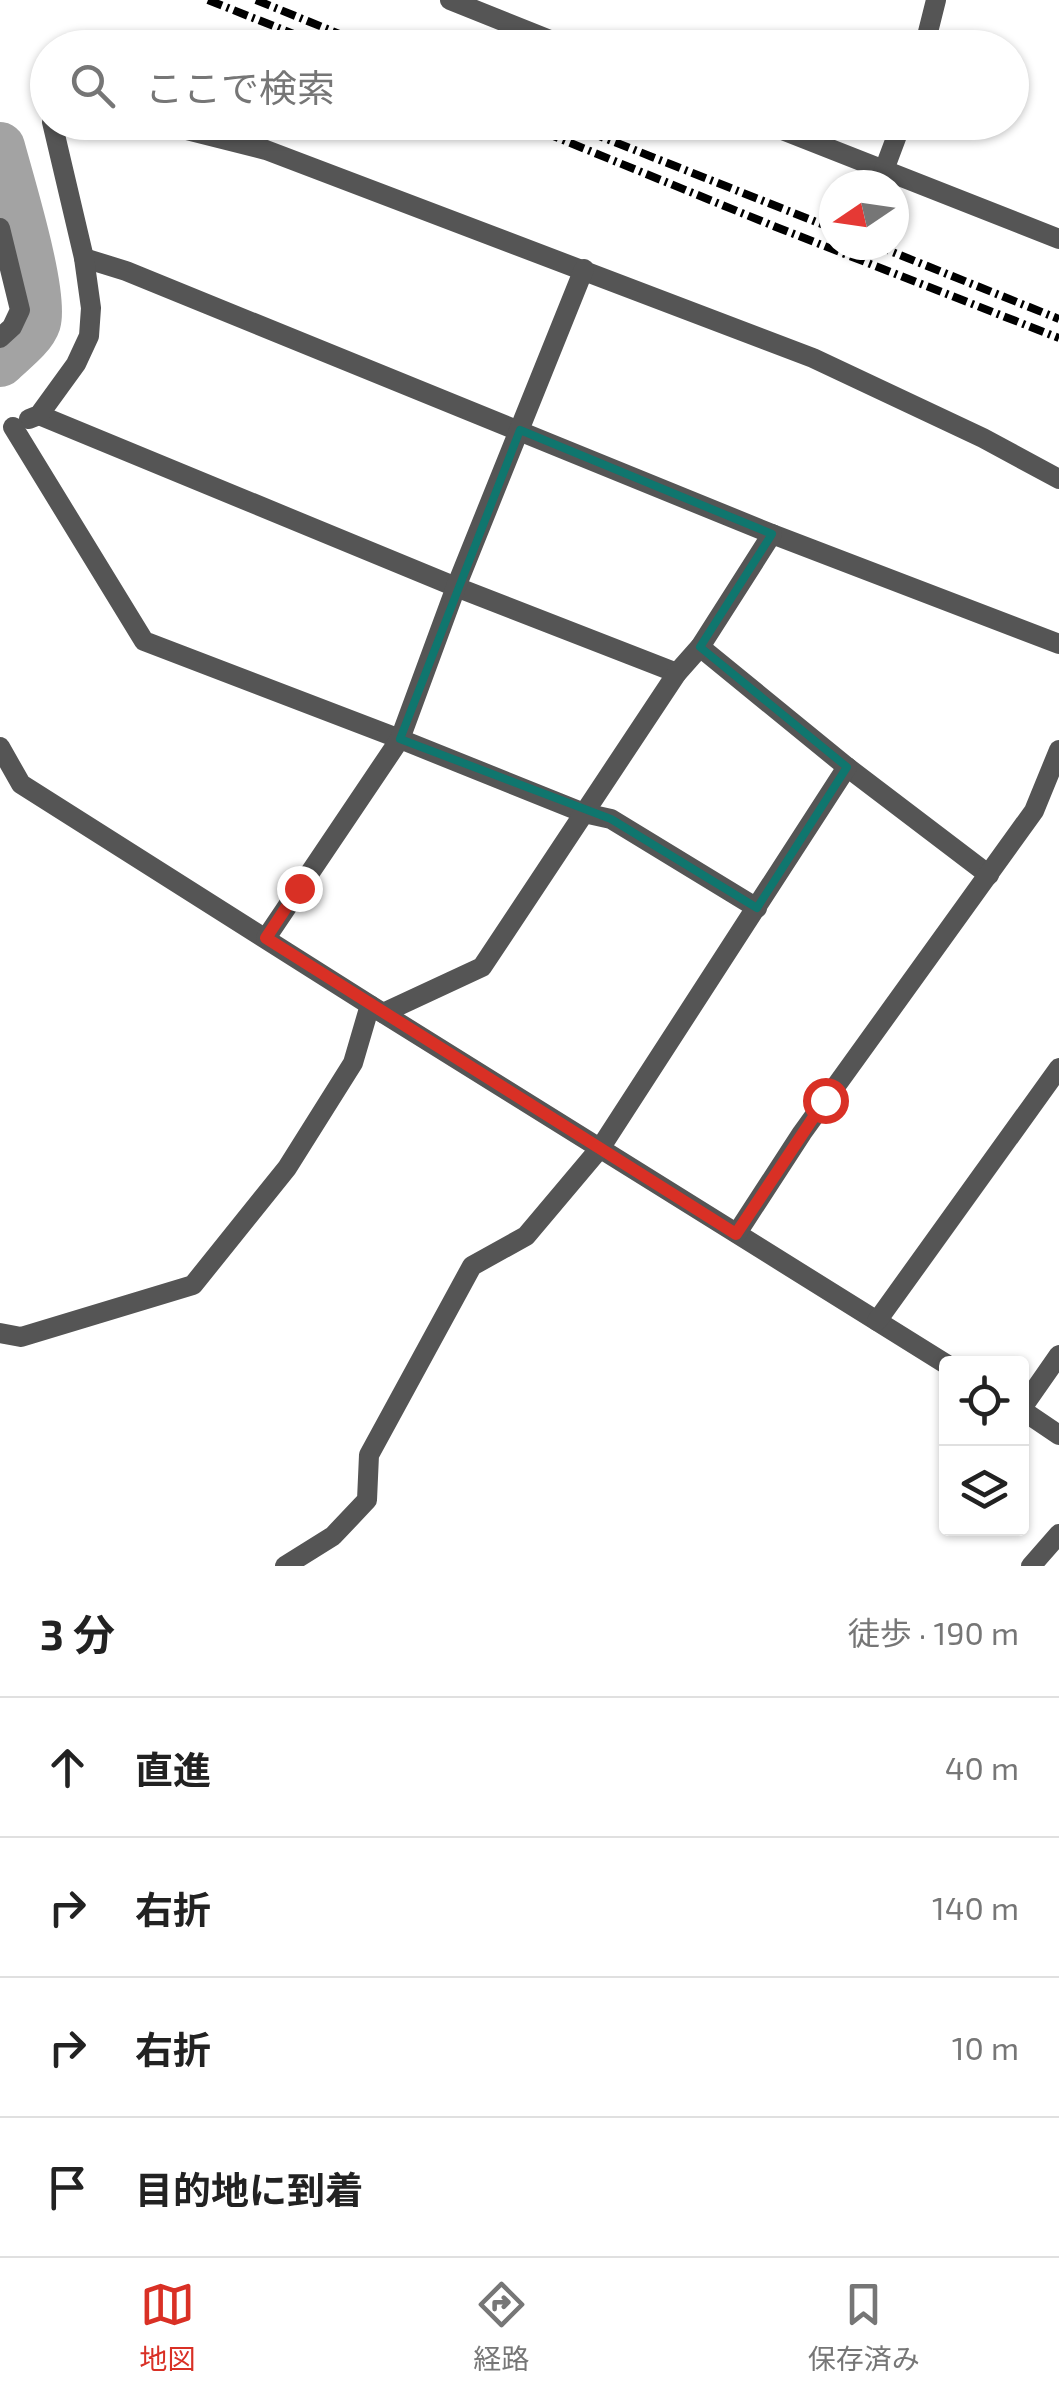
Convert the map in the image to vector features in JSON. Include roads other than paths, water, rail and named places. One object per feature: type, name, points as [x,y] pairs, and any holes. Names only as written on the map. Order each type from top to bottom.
[{"type":"street","points":[[450,0],[525,30]]},
{"type":"street","points":[[928,30],[936,0]]},
{"type":"street","points":[[56,140],[84,258],[91,308],[89,336],[76,364],[39,415],[6,428],[144,641],[584,813],[612,819],[758,908]]},
{"type":"street","points":[[226,140],[266,150],[813,358],[1059,478]]},
{"type":"street","points":[[808,140],[884,170],[895,140]]},
{"type":"street","points":[[909,180],[1059,240]]},
{"type":"street","points":[[0,228],[6,274],[20,310],[12,328],[0,338]]},
{"type":"street","points":[[84,258],[126,271],[772,534],[1059,644]]},
{"type":"street","points":[[266,938],[400,739],[456,587],[584,269]]},
{"type":"street","points":[[39,415],[456,587],[677,673]]},
{"type":"street","points":[[0,1333],[21,1338],[193,1285],[287,1168],[353,1063],[377,1009],[482,967],[772,534]]},
{"type":"street","points":[[700,646],[847,767],[989,874]]},
{"type":"street","points":[[0,747],[21,784],[939,1360]]},
{"type":"street","points":[[736,1234],[802,1132],[1034,810],[1059,750]]},
{"type":"street","points":[[285,1566],[333,1536],[367,1500],[369,1455],[472,1266],[526,1236],[602,1148],[847,767]]},
{"type":"street","points":[[877,1320],[1059,1068]]},
{"type":"street","points":[[1029,1399],[1059,1355]]},
{"type":"street","points":[[1029,1414],[1059,1435]]},
{"type":"street","points":[[1031,1566],[1059,1534]]},
{"type":"waterway","points":[[0,147],[24,237],[37,308],[30,333],[0,362]]},
{"type":"railway","points":[[208,0],[284,30]]},
{"type":"railway","points":[[256,0],[330,30]]},
{"type":"railway","points":[[563,140],[1059,338]]},
{"type":"railway","points":[[609,140],[819,223]]},
{"type":"railway","points":[[909,259],[1059,319]]}]
